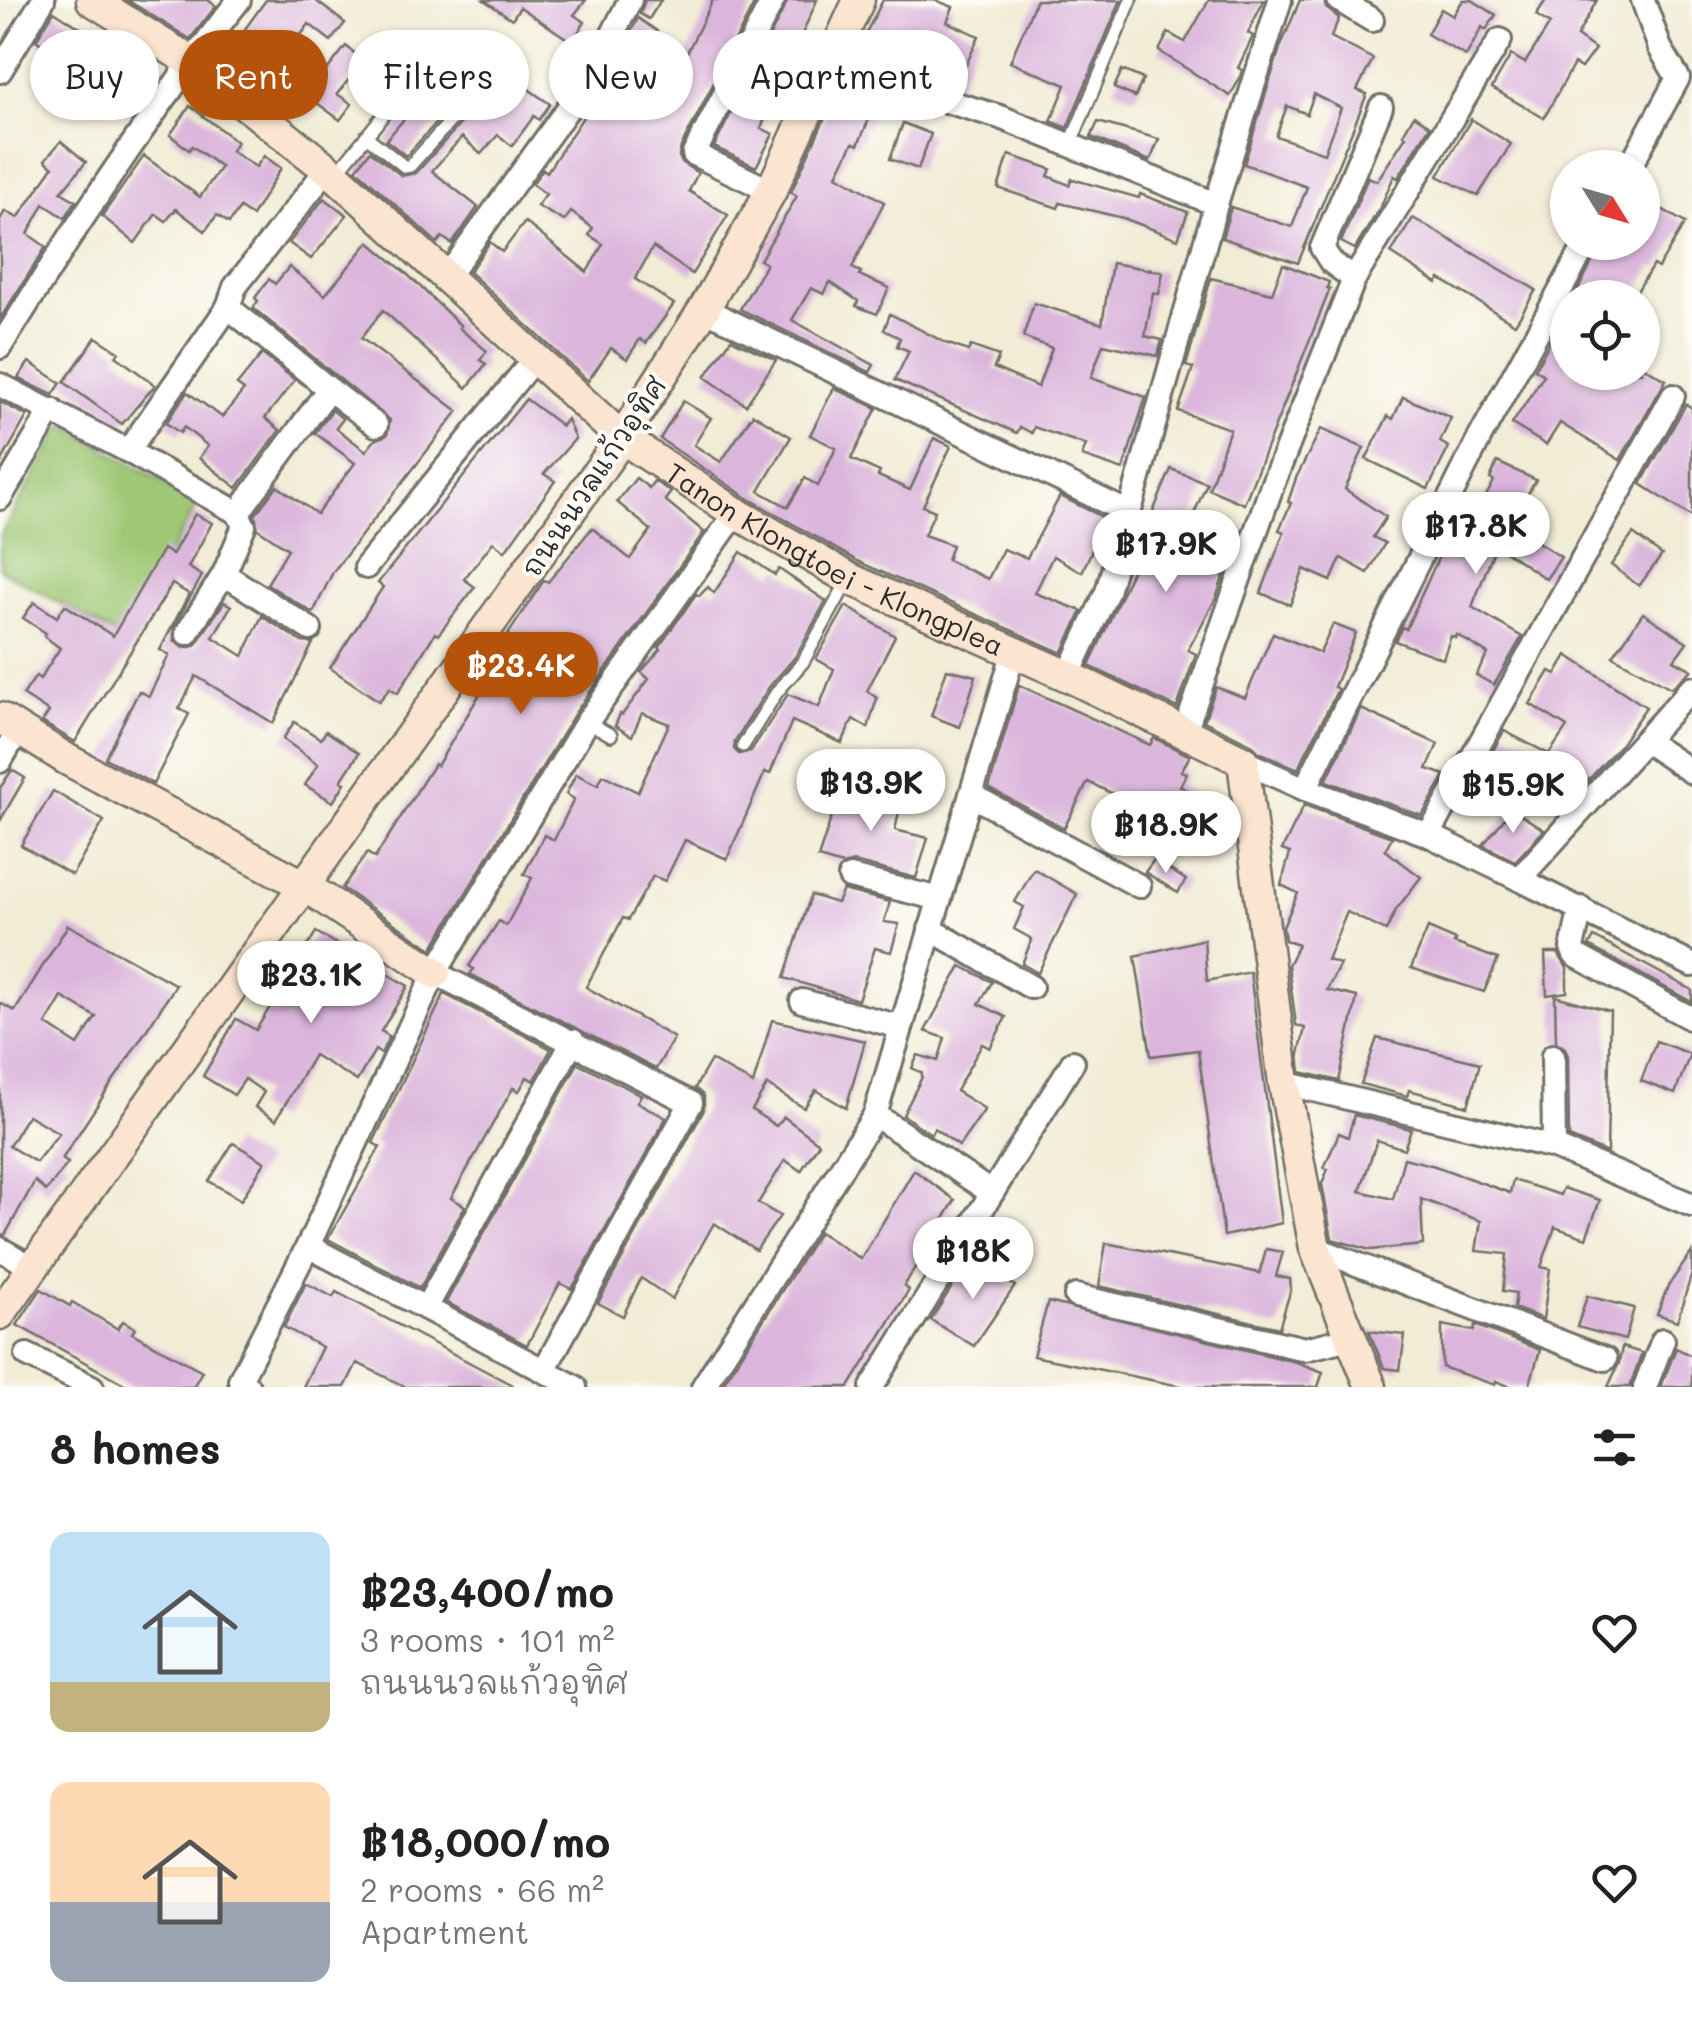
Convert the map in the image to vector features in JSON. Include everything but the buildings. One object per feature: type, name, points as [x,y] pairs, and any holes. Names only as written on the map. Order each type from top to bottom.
[{"type":"street","points":[[0,71],[43,0]]},
{"type":"street","name":"Tanon Klongtoei - Klongplea","points":[[92,0],[179,54]]},
{"type":"street","points":[[215,30],[240,0]]},
{"type":"street","points":[[446,278],[592,75],[630,0]]},
{"type":"street","points":[[771,192],[694,154],[773,0]]},
{"type":"street","name":"ถนนนวลแก้วอุทิศ","points":[[845,30],[859,0]]},
{"type":"street","points":[[1068,676],[1107,592],[1216,204],[1280,0]]},
{"type":"street","points":[[1339,0],[1372,20]]},
{"type":"street","points":[[1639,150],[1678,78],[1660,48],[1643,0]]},
{"type":"street","points":[[1185,732],[1273,484],[1354,279],[1500,40]]},
{"type":"street","points":[[0,348],[86,211],[179,77]]},
{"type":"street","points":[[968,107],[1000,116],[1216,204]]},
{"type":"street","points":[[1354,279],[1331,262],[1322,248],[1380,108]]},
{"type":"street","name":"Tanon Klongtoei - Klongplea","points":[[265,120],[331,172],[622,438],[736,513],[850,579],[1068,676],[1243,761]]},
{"type":"street","name":"ถนนนวลแก้วอุทิศ","points":[[0,1314],[622,438],[704,309],[771,192],[804,120]]},
{"type":"street","points":[[128,451],[232,297],[331,172]]},
{"type":"street","points":[[1305,789],[1480,437],[1577,260]]},
{"type":"street","points":[[232,297],[328,388],[376,424]]},
{"type":"street","points":[[704,309],[1128,513]]},
{"type":"street","points":[[366,567],[534,359]]},
{"type":"street","points":[[0,386],[52,410],[238,513],[244,526],[224,574],[186,633]]},
{"type":"street","points":[[238,513],[328,388]]},
{"type":"street","points":[[1429,834],[1673,396]]},
{"type":"street","points":[[0,498],[52,410]]},
{"type":"street","points":[[241,1385],[435,973],[587,722],[736,513]]},
{"type":"street","points":[[224,574],[310,629]]},
{"type":"street","points":[[703,1387],[874,1115],[1014,651]]},
{"type":"street","points":[[1519,879],[1692,688]]},
{"type":"street","points":[[0,761],[10,724],[68,760],[306,886],[435,973],[691,1104],[544,1370]]},
{"type":"street","points":[[1645,742],[1692,772]]},
{"type":"street","points":[[1243,761],[1305,789],[1429,834],[1692,965]]},
{"type":"street","points":[[1243,761],[1284,1082],[1315,1248],[1371,1387]]},
{"type":"street","points":[[971,794],[1139,886]]},
{"type":"street","points":[[850,877],[940,899]]},
{"type":"street","points":[[1581,908],[1572,948],[1575,954],[1692,1019]]},
{"type":"street","points":[[930,929],[1031,986]]},
{"type":"street","points":[[802,1001],[901,1026]]},
{"type":"street","points":[[426,1308],[572,1041]]},
{"type":"street","points":[[1553,1056],[1554,1147]]},
{"type":"street","points":[[872,1387],[1072,1062]]},
{"type":"street","points":[[1284,1082],[1554,1147],[1692,1205]]},
{"type":"street","points":[[874,1115],[992,1193]]},
{"type":"street","points":[[308,1246],[575,1387]]},
{"type":"street","points":[[1315,1248],[1606,1359]]},
{"type":"street","points":[[0,1249],[32,1266]]},
{"type":"street","points":[[1076,1296],[1304,1349],[1350,1338]]},
{"type":"street","points":[[1645,1387],[1663,1340]]},
{"type":"street","points":[[26,1355],[92,1387]]},
{"type":"lane","points":[[1070,145],[1131,0]]},
{"type":"lane","points":[[331,172],[379,120]]},
{"type":"lane","points":[[366,136],[405,167],[451,120]]},
{"type":"lane","points":[[743,746],[777,692],[802,662],[850,579]]},
{"type":"lane","points":[[587,722],[611,735]]},
{"type":"green space","points":[[63,425],[199,502],[121,638],[0,569],[0,536]]}]
